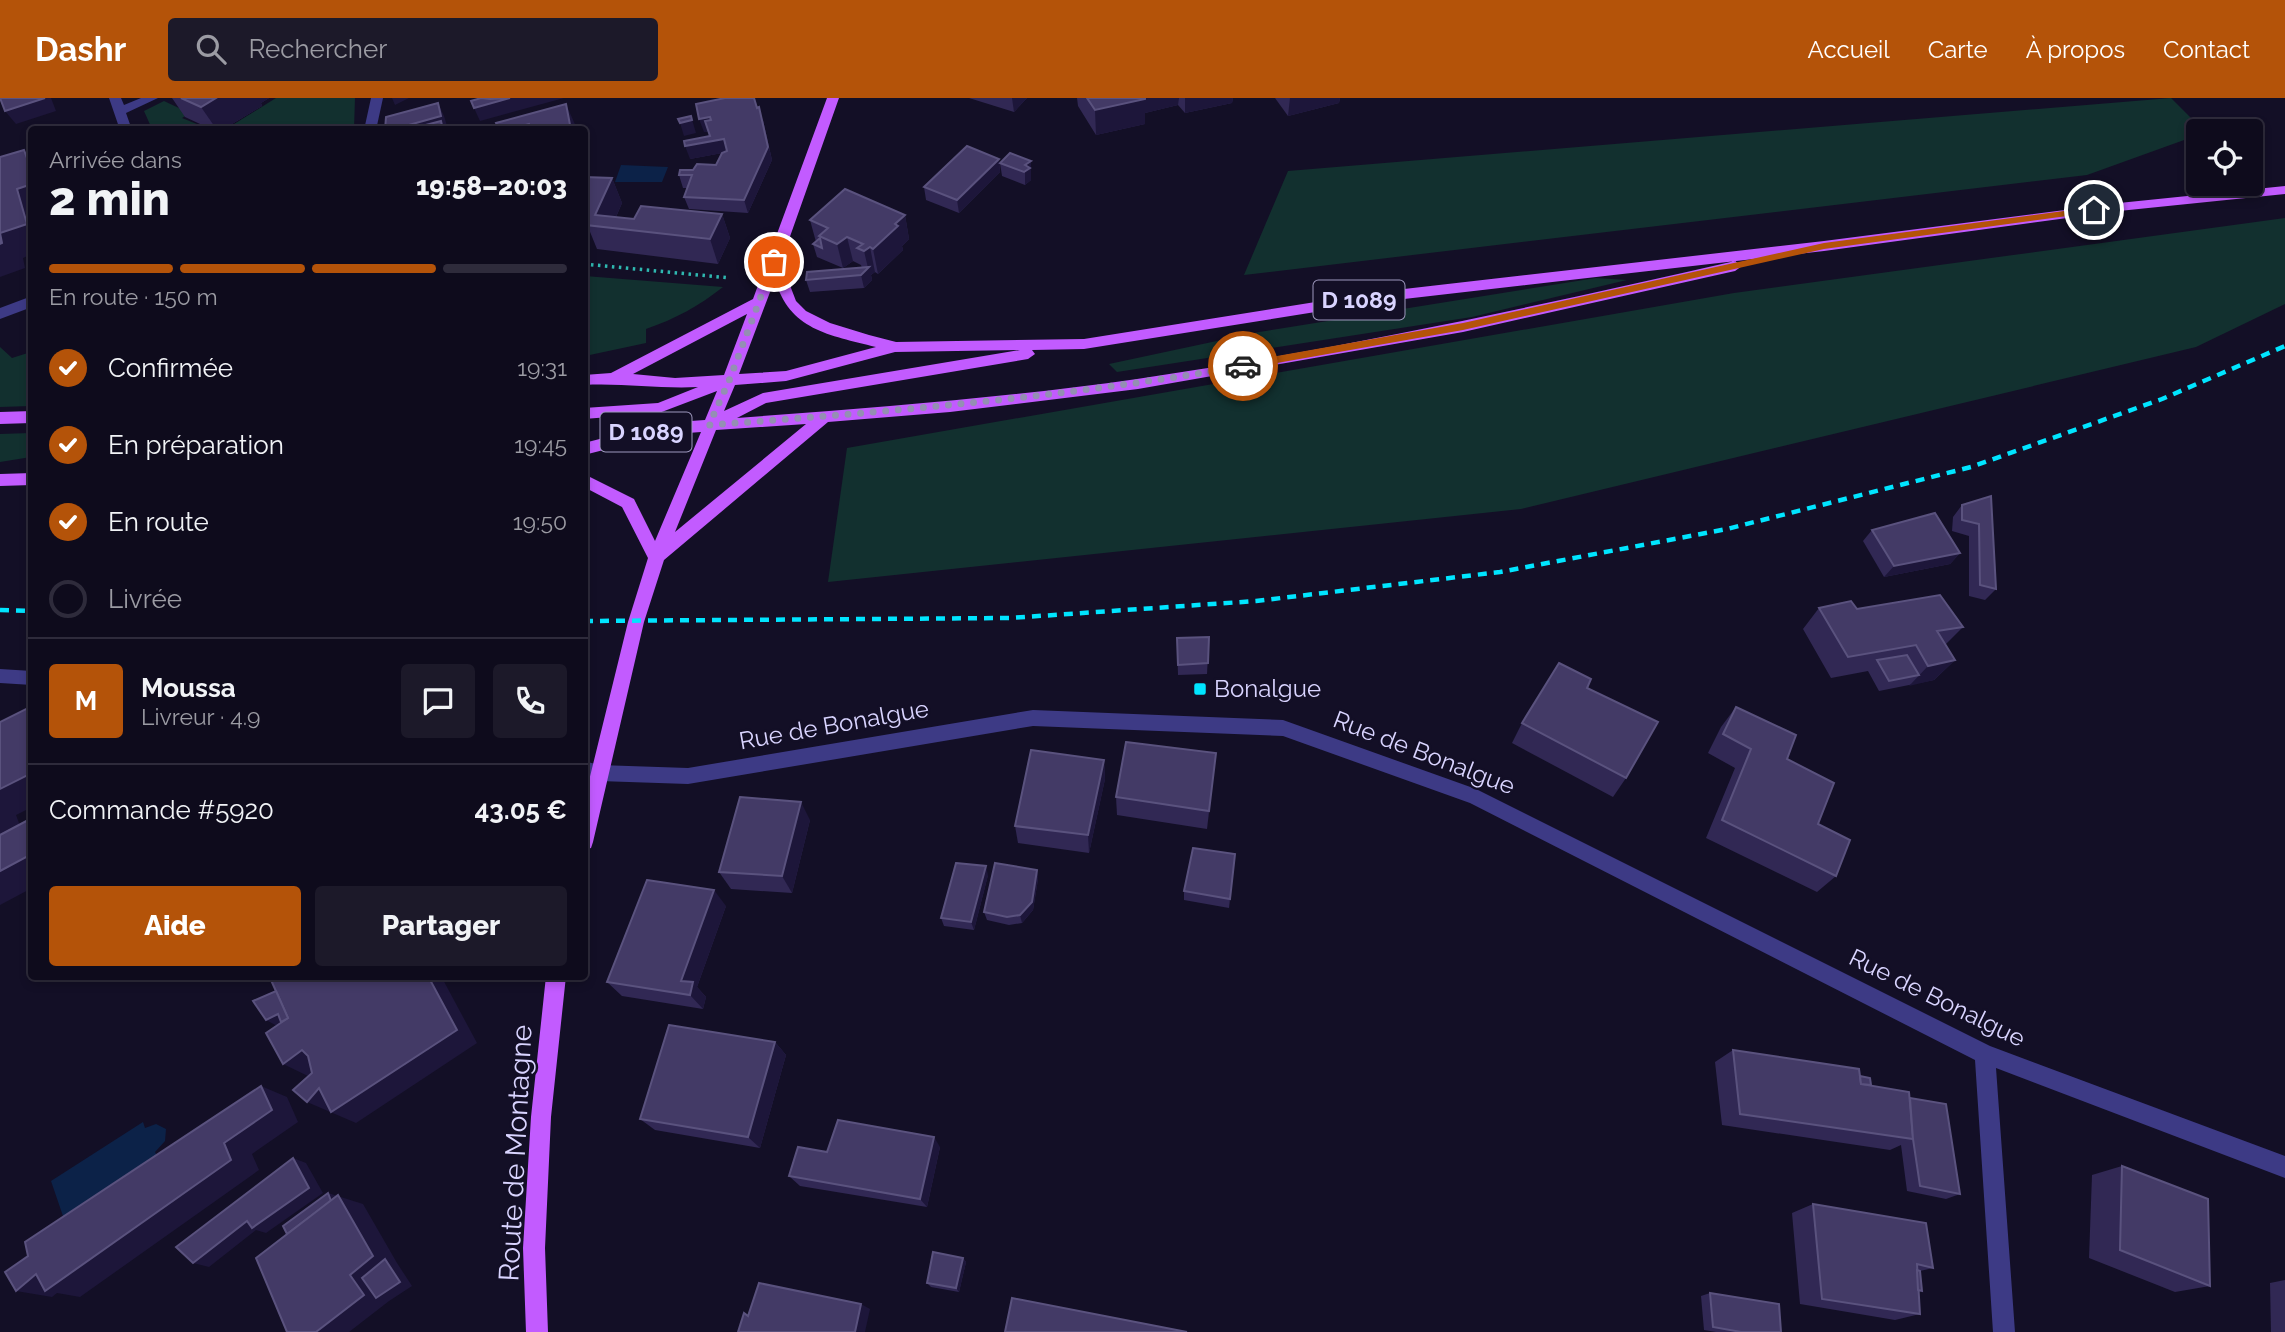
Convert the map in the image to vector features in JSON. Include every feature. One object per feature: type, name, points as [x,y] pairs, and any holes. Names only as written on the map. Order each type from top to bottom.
[{"type":"main road","points":[[588,806],[592,771],[656,558],[729,381],[833,98]]},
{"type":"main road","name":"D 1089","points":[[709,425],[763,398],[1378,297],[1824,246],[2119,207],[2285,190]]},
{"type":"main road","name":"D 1089","points":[[588,448],[632,435],[709,425],[950,407],[1152,382],[1463,327],[1824,246]]},
{"type":"main road","points":[[774,262],[793,307],[817,323],[895,347]]},
{"type":"main road","points":[[614,378],[759,302]]},
{"type":"main road","name":"D 1089","points":[[588,380],[614,378],[675,383],[729,381],[786,376],[895,347],[1084,344]]},
{"type":"main road","name":"D 1089","points":[[588,414],[659,408],[729,381]]},
{"type":"main road","points":[[656,558],[825,416]]},
{"type":"main road","points":[[0,418],[28,417]]},
{"type":"main road","points":[[0,480],[28,479]]},
{"type":"main road","points":[[588,482],[628,503],[656,558]]},
{"type":"main road","name":"Route de Montagne","points":[[537,1332],[534,1248],[536,1208],[541,1116],[556,980]]},
{"type":"street","points":[[124,126],[117,104],[152,98]]},
{"type":"street","points":[[371,126],[377,98]]},
{"type":"street","points":[[0,314],[28,303]]},
{"type":"street","points":[[0,676],[28,678]]},
{"type":"street","name":"Rue de Bonalgue","points":[[592,771],[688,776],[1033,718],[1283,728],[1476,797],[1985,1054],[2285,1167]]},
{"type":"street","points":[[1985,1054],[2004,1332]]},
{"type":"path","points":[[588,264],[766,283]]},
{"type":"green space","points":[[214,98],[182,118],[202,126],[151,126],[144,111],[164,101],[181,109]]},
{"type":"green space","points":[[276,98],[355,98],[354,126],[231,126]]},
{"type":"green space","points":[[2171,98],[2192,119],[2186,119],[2186,139],[2087,175],[1244,275],[1288,171]]},
{"type":"green space","points":[[2285,218],[2285,304],[2196,347],[1521,509],[828,582],[847,448],[1734,293]]},
{"type":"green space","points":[[588,276],[723,287],[686,311],[646,329],[646,343],[588,355]]},
{"type":"green space","points":[[1596,278],[1627,280],[1472,317],[1117,372],[1109,364],[1259,332]]},
{"type":"green space","points":[[0,347],[12,358],[28,353],[28,406],[0,407]]},
{"type":"green space","points":[[28,433],[28,457],[0,462],[0,434]]},
{"type":"water","points":[[621,165],[668,167],[662,182],[615,182]]},
{"type":"water","points":[[143,1122],[145,1128],[156,1124],[166,1129],[165,1141],[155,1152],[158,1158],[64,1219],[51,1181]]},
{"type":"building","points":[[0,98],[45,98],[5,111]]},
{"type":"building","points":[[181,98],[216,98],[201,107]]},
{"type":"building","points":[[481,98],[510,98],[474,108],[471,101]]},
{"type":"building","points":[[725,98],[754,98],[757,108],[759,107],[768,147],[744,200],[684,197],[692,175],[679,175],[680,170],[693,170],[697,164],[716,165],[722,153],[727,151],[724,139],[685,146],[684,141],[710,136],[705,121],[711,120],[710,117],[699,119],[696,104]]},
{"type":"building","points":[[1087,98],[1145,98],[1145,99],[1095,110]]},
{"type":"building","points":[[438,103],[441,116],[405,126],[385,126],[386,117]]},
{"type":"building","points":[[566,104],[570,126],[497,126],[496,123]]},
{"type":"building","points":[[691,116],[692,120],[680,123],[678,119]]},
{"type":"building","points":[[441,121],[442,126],[422,126]]},
{"type":"building","points":[[967,146],[999,159],[957,200],[924,187]]},
{"type":"building","points":[[24,150],[28,161],[28,185],[17,189],[27,224],[0,233],[0,157]]},
{"type":"building","points":[[1010,153],[1031,161],[1025,165],[1030,168],[1024,172],[1000,163]]},
{"type":"building","points":[[588,177],[612,178],[595,215],[634,219],[641,206],[722,214],[710,239],[588,225]]},
{"type":"building","points":[[845,189],[905,215],[895,224],[898,226],[873,249],[870,247],[864,251],[857,248],[863,244],[847,237],[837,244],[819,236],[828,228],[810,220]]},
{"type":"building","points":[[820,238],[822,248],[813,244]]},
{"type":"building","points":[[869,267],[861,275],[806,280],[807,272]]},
{"type":"building","points":[[1991,496],[1996,589],[1980,585],[1979,524],[1962,520],[1962,505]]},
{"type":"building","points":[[1935,513],[1960,553],[1894,566],[1872,530]]},
{"type":"building","points":[[1940,595],[1963,627],[1937,631],[1955,660],[1928,666],[1916,645],[1848,657],[1819,608],[1851,601],[1857,609]]},
{"type":"building","points":[[1209,637],[1208,663],[1178,665],[1177,638]]},
{"type":"building","points":[[1907,655],[1919,675],[1889,681],[1877,660]]},
{"type":"building","points":[[1559,663],[1591,679],[1587,688],[1658,722],[1626,778],[1522,723]]},
{"type":"building","points":[[1736,707],[1796,735],[1787,759],[1834,783],[1818,824],[1850,840],[1836,876],[1722,820],[1751,749],[1723,734]]},
{"type":"building","points":[[28,708],[28,775],[0,789],[0,722]]},
{"type":"building","points":[[1126,742],[1216,753],[1209,811],[1116,797]]},
{"type":"building","points":[[1031,750],[1104,760],[1088,835],[1015,826]]},
{"type":"building","points":[[740,797],[801,802],[782,876],[719,872]]},
{"type":"building","points":[[28,820],[28,856],[0,871],[0,835]]},
{"type":"building","points":[[1193,848],[1235,854],[1230,899],[1184,891]]},
{"type":"building","points":[[956,863],[986,866],[971,922],[941,918]]},
{"type":"building","points":[[995,863],[1037,870],[1032,902],[1020,915],[1007,917],[984,912]]},
{"type":"building","points":[[647,880],[714,890],[681,981],[693,982],[690,995],[607,982]]},
{"type":"building","points":[[271,980],[430,980],[457,1030],[331,1112],[319,1088],[307,1102],[293,1090],[312,1073],[308,1056],[302,1050],[283,1064],[266,1033],[288,1018]]},
{"type":"building","points":[[276,991],[288,1018],[281,1022],[278,1014],[266,1020],[253,1001]]},
{"type":"building","points":[[669,1025],[775,1042],[748,1137],[640,1119]]},
{"type":"building","points":[[1733,1050],[1859,1069],[1861,1084],[1909,1092],[1913,1139],[1740,1114]]},
{"type":"building","points":[[1860,1076],[1870,1078],[1871,1085],[1861,1084]]},
{"type":"building","points":[[261,1086],[272,1110],[224,1143],[231,1160],[45,1291],[36,1274],[16,1291],[5,1272],[28,1256],[25,1242]]},
{"type":"building","points":[[1910,1098],[1946,1104],[1960,1194],[1920,1186]]},
{"type":"building","points":[[838,1120],[934,1137],[920,1199],[789,1176],[798,1147],[827,1152]]},
{"type":"building","points":[[293,1158],[309,1188],[252,1228],[247,1221],[193,1263],[176,1247]]},
{"type":"building","points":[[2122,1166],[2208,1199],[2210,1286],[2120,1250]]},
{"type":"building","points":[[328,1193],[331,1201],[287,1234],[283,1226]]},
{"type":"building","points":[[338,1195],[373,1256],[350,1275],[364,1295],[316,1332],[287,1332],[256,1258]]},
{"type":"building","points":[[1813,1204],[1926,1223],[1933,1268],[1917,1264],[1920,1314],[1822,1299]]},
{"type":"building","points":[[933,1252],[963,1258],[956,1288],[927,1283]]},
{"type":"building","points":[[385,1259],[400,1282],[376,1298],[362,1278]]},
{"type":"building","points":[[1917,1270],[1920,1271],[1922,1291],[1918,1290]]},
{"type":"building","points":[[759,1283],[861,1304],[855,1332],[738,1332],[744,1313],[748,1316]]},
{"type":"building","points":[[1710,1293],[1779,1304],[1781,1332],[1741,1332],[1713,1327]]},
{"type":"building","points":[[1012,1298],[1187,1332],[1005,1332]]},
{"type":"railway","points":[[588,621],[1010,618],[1256,601],[1500,572],[1727,529],[1971,467],[2162,399],[2285,346]]},
{"type":"railway","points":[[0,610],[28,611]]},
{"type":"way so far","points":[[774,262],[729,381],[709,425],[950,407],[1138,384],[1243,366]]},
{"type":"place","name":"Bonalgue","points":[[1200,689]]},
{"type":"route","points":[[1243,366],[1463,327],[1824,246],[2094,210]]}]
